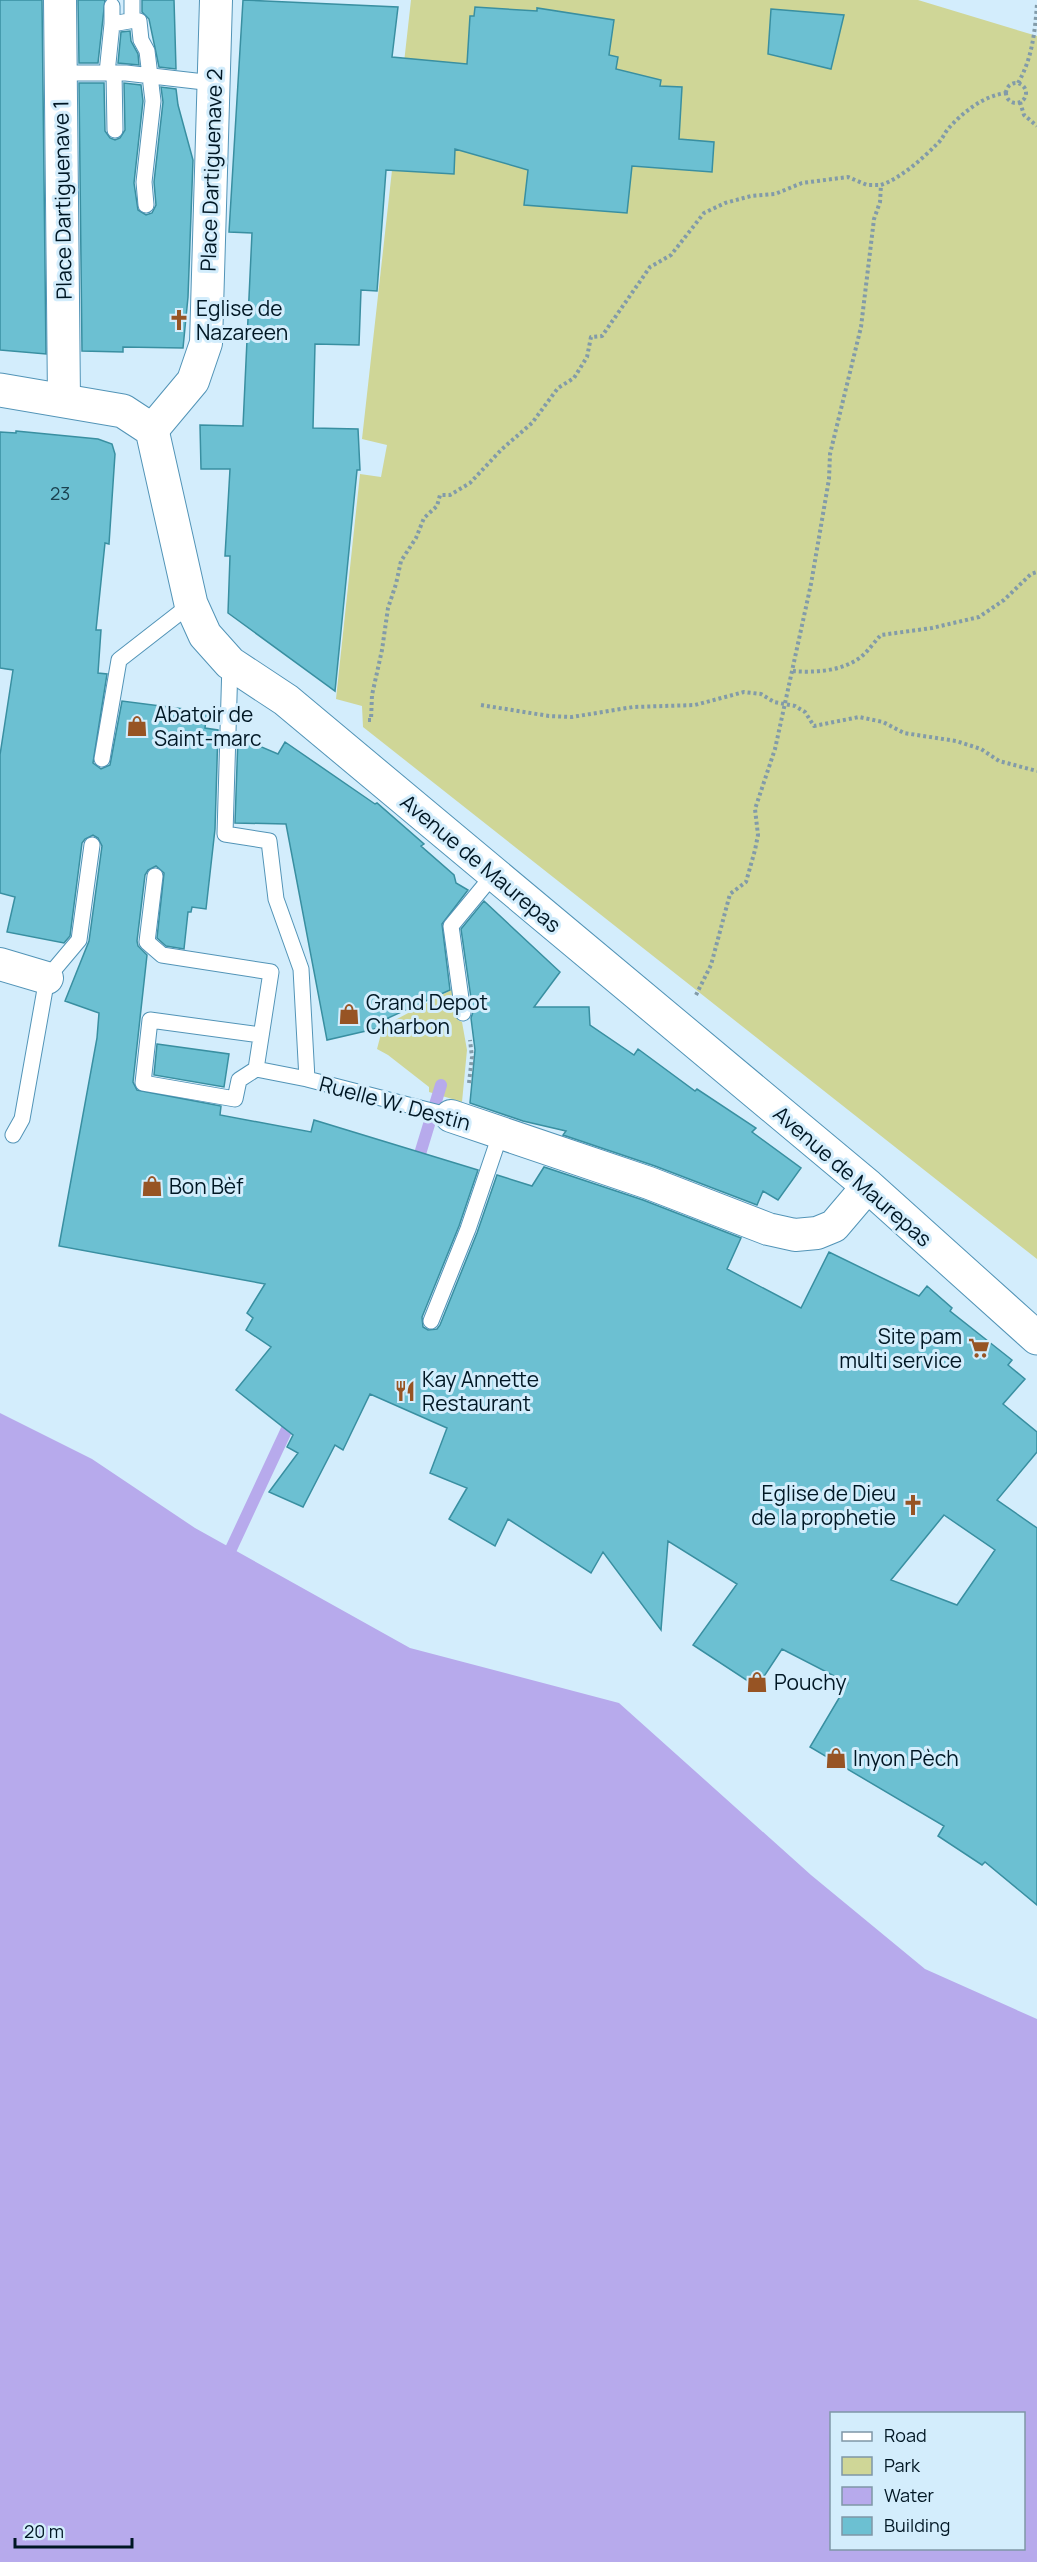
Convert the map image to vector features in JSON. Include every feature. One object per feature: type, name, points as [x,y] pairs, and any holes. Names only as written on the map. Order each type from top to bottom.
[{"type":"street","name":"Place Dartiguenave 1","points":[[60,0],[64,400]]},
{"type":"street","name":"Place Dartiguenave 2","points":[[152,430],[193,381],[206,343],[216,0]]},
{"type":"street","points":[[0,390],[123,411],[152,430]]},
{"type":"street","name":"Avenue de Maurepas","points":[[152,430],[191,604],[205,635],[230,663],[286,700],[868,1186],[1037,1338]]},
{"type":"street","points":[[0,964],[47,978]]},
{"type":"street","name":"Ruelle W. Destin","points":[[447,1115],[650,1183],[768,1229],[795,1235],[817,1233],[834,1226],[868,1186]]},
{"type":"lane","points":[[132,0],[132,19],[139,21],[141,40],[147,51],[153,101],[144,182],[146,205]]},
{"type":"lane","points":[[112,6],[111,73],[115,130]]},
{"type":"lane","points":[[112,24],[135,20]]},
{"type":"lane","points":[[60,73],[149,75],[213,83]]},
{"type":"lane","points":[[102,759],[119,660],[191,604]]},
{"type":"lane","name":"Ruelle W. Destin","points":[[230,663],[225,834],[269,841],[276,899],[301,969],[307,1079],[447,1115]]},
{"type":"lane","points":[[13,1135],[22,1119],[47,978],[79,940],[92,845]]},
{"type":"lane","points":[[463,1013],[451,926],[494,874]]},
{"type":"lane","points":[[155,876],[147,942],[162,955],[271,972],[256,1069]]},
{"type":"lane","points":[[261,1035],[150,1020],[143,1083],[235,1099],[239,1080],[256,1069],[307,1079]]},
{"type":"lane","points":[[431,1321],[468,1229],[501,1132]]},
{"type":"path","points":[[1018,83],[1023,85],[1026,93],[1024,100],[1013,103],[1007,98],[1006,93],[1008,87],[1018,83],[1026,66],[1032,45],[1037,4]]},
{"type":"path","points":[[337,743],[354,721],[371,720],[372,695],[388,608],[401,561],[416,538],[424,518],[437,506],[441,495],[450,495],[470,483],[502,449],[532,423],[558,388],[574,378],[587,357],[591,336],[602,336],[650,267],[671,255],[704,213],[725,203],[751,196],[775,194],[802,183],[848,177],[867,185],[881,185],[892,181],[938,143],[948,130],[980,102],[994,94],[1006,93]]},
{"type":"path","points":[[1020,102],[1024,115],[1037,126]]},
{"type":"path","points":[[675,1025],[701,987],[711,965],[730,894],[746,882],[758,835],[755,809],[775,749],[813,573],[829,479],[830,454],[861,327],[874,219],[881,185]]},
{"type":"path","points":[[793,671],[824,671],[842,665],[861,657],[881,635],[932,628],[979,617],[1004,600],[1031,574],[1037,572]]},
{"type":"path","points":[[481,705],[549,716],[572,717],[633,708],[695,705],[744,692],[761,694],[774,702],[795,706],[805,712],[814,726],[859,717],[884,722],[904,733],[956,741],[981,749],[999,761],[1037,771]]},
{"type":"path","points":[[447,1115],[471,1057],[466,1016],[463,1013]]},
{"type":"green space","points":[[411,0],[918,0],[1037,36],[1037,1259],[363,727],[362,706],[336,699],[360,474],[381,477],[387,445],[362,439]]},
{"type":"green space","points":[[455,988],[458,1020],[462,1022],[467,1050],[462,1102],[429,1092],[429,1087],[377,1049],[382,1030],[397,1019]]},
{"type":"water","points":[[0,1413],[92,1459],[195,1528],[410,1648],[619,1703],[811,1875],[925,1969],[1037,2019],[1037,2562],[0,2562]]},
{"type":"building","points":[[0,0],[42,0],[46,354],[0,350]]},
{"type":"building","points":[[78,0],[105,0],[98,63],[79,63]]},
{"type":"building","points":[[142,0],[174,0],[176,69],[159,67],[149,19],[142,12]]},
{"type":"building","points":[[243,0],[398,7],[392,57],[467,64],[470,16],[474,16],[475,7],[537,11],[537,8],[614,20],[609,55],[618,57],[616,69],[661,80],[660,86],[682,87],[679,139],[714,142],[712,172],[632,166],[627,213],[524,205],[528,170],[455,149],[454,174],[386,170],[377,291],[361,290],[359,345],[315,344],[313,428],[358,429],[360,470],[357,470],[335,691],[228,613],[230,556],[225,556],[230,469],[201,469],[200,425],[243,426],[252,233],[229,232]]},
{"type":"building","points":[[771,9],[844,15],[831,69],[768,54]]},
{"type":"building","points":[[130,31],[131,41],[138,54],[139,65],[118,63],[121,32]]},
{"type":"building","points":[[79,83],[104,83],[105,131],[110,138],[115,140],[120,138],[125,130],[124,83],[141,85],[143,101],[134,183],[138,210],[146,215],[152,213],[156,205],[154,182],[163,102],[161,87],[176,89],[193,160],[188,297],[183,348],[123,347],[123,352],[82,351]]},
{"type":"building","points":[[16,431],[98,439],[112,444],[115,454],[109,544],[105,543],[96,630],[101,630],[98,673],[107,674],[93,763],[101,769],[110,765],[122,701],[207,712],[205,728],[218,730],[215,829],[206,909],[192,907],[191,912],[188,912],[184,949],[166,946],[157,938],[164,873],[156,866],[148,870],[145,875],[137,941],[138,946],[147,955],[133,1082],[137,1090],[221,1106],[220,1115],[311,1132],[314,1120],[478,1170],[459,1226],[422,1317],[423,1327],[428,1330],[437,1329],[440,1325],[477,1233],[497,1175],[532,1186],[544,1167],[643,1200],[741,1238],[727,1269],[801,1308],[829,1252],[919,1296],[927,1286],[952,1308],[950,1311],[1012,1360],[1008,1365],[1025,1379],[1003,1404],[1037,1432],[1037,1452],[997,1500],[1037,1528],[1037,1905],[985,1862],[982,1865],[938,1836],[944,1826],[810,1747],[848,1683],[782,1649],[757,1687],[693,1645],[737,1584],[668,1541],[661,1630],[603,1552],[591,1573],[508,1519],[495,1546],[449,1519],[467,1488],[430,1473],[447,1428],[370,1394],[343,1450],[335,1445],[303,1507],[269,1492],[298,1453],[287,1447],[293,1435],[236,1390],[271,1347],[246,1330],[253,1318],[247,1313],[265,1284],[59,1246],[97,1038],[99,1013],[65,1001],[89,941],[102,846],[98,838],[93,835],[82,843],[70,936],[64,943],[7,932],[15,897],[0,893],[0,755],[13,670],[0,668],[0,432],[16,433]],"holes":[[[944,1515],[995,1550],[957,1605],[891,1580]]]},
{"type":"building","points":[[238,737],[278,754],[285,742],[375,804],[377,803],[424,844],[421,846],[454,875],[456,883],[468,890],[442,924],[450,990],[388,1018],[392,1025],[327,1040],[286,824],[235,823]]},
{"type":"building","points":[[484,901],[560,972],[534,1007],[589,1007],[590,1025],[634,1055],[638,1049],[695,1091],[697,1089],[756,1128],[752,1132],[801,1168],[778,1200],[763,1191],[757,1205],[655,1166],[563,1135],[566,1131],[523,1121],[470,1103],[475,1050],[471,1018],[473,1012],[461,929]]},
{"type":"building","points":[[157,1044],[229,1054],[224,1087],[154,1075]]},
{"type":"waterway","points":[[416,1167],[441,1085]]},
{"type":"waterway","points":[[231,1549],[293,1416]]},
{"type":"place","name":"Eglise de Nazareen","points":[[179,320]]},
{"type":"place","name":"Abatoir de Saint-marc","points":[[137,726]]},
{"type":"place","name":"Grand Depot Charbon","points":[[349,1014]]},
{"type":"place","name":"Bon Bèf","points":[[152,1186]]},
{"type":"place","name":"Site pam multi service","points":[[979,1348]]},
{"type":"place","name":"Kay Annette Restaurant","points":[[405,1391]]},
{"type":"place","name":"Eglise de Dieu de la prophetie","points":[[913,1505]]},
{"type":"place","name":"Pouchy","points":[[757,1682]]},
{"type":"place","name":"Inyon Pèch","points":[[836,1758]]}]
